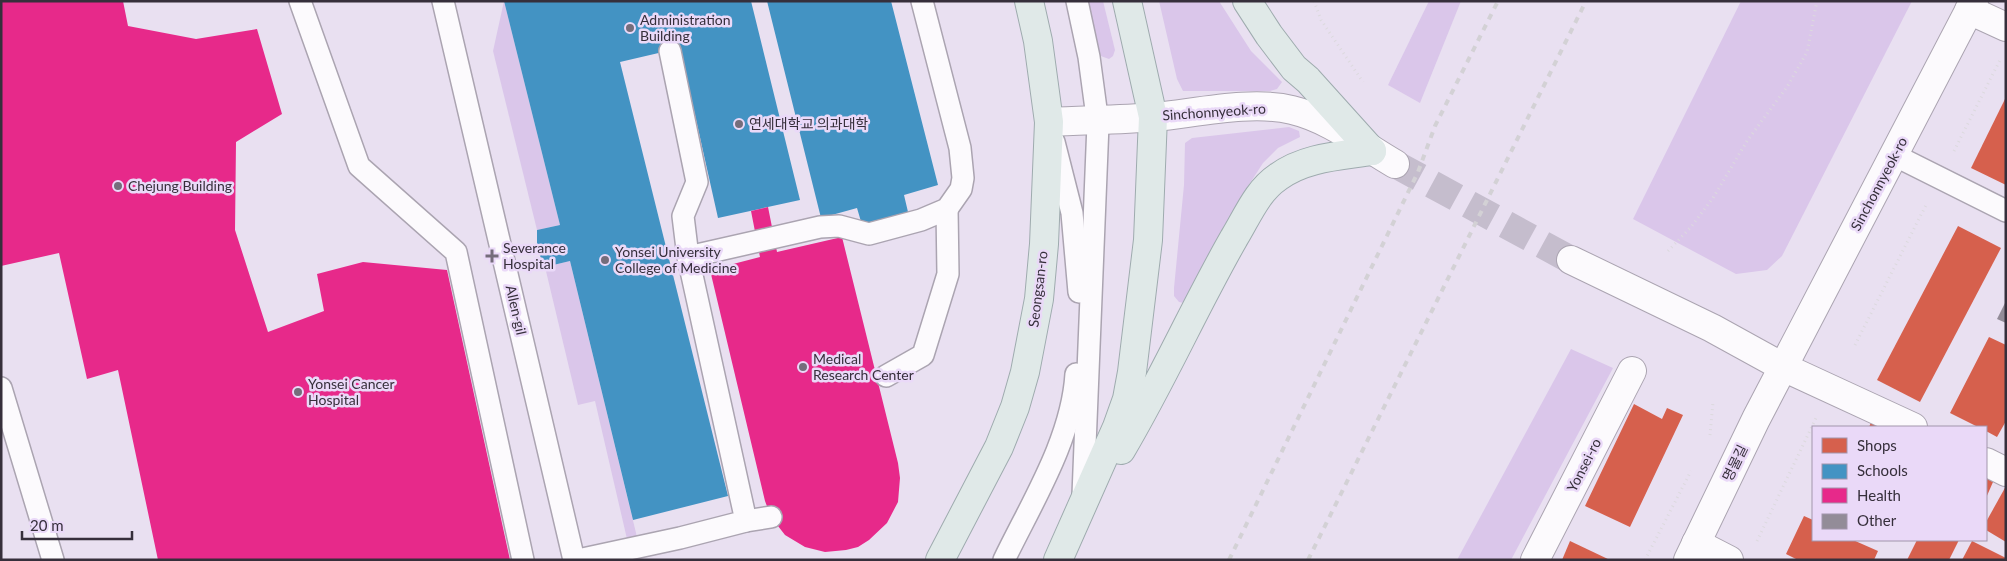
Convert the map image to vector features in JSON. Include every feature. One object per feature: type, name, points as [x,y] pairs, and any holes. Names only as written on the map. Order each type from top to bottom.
[{"type":"main road","name":"Seongsan-ro","points":[[940,560],[999,447],[1015,408],[1025,372],[1039,299],[1044,244],[1049,122],[1038,41],[1029,1]]},
{"type":"main road","points":[[1058,560],[1118,426],[1127,399],[1132,372],[1148,240],[1153,117],[1127,1]]},
{"type":"main road","points":[[1248,1],[1269,35],[1294,68],[1384,158]]},
{"type":"main road","points":[[1263,1],[1269,35]]},
{"type":"main road","name":"Sinchonnyeok-ro","points":[[1783,367],[1971,6]]},
{"type":"main road","points":[[1971,6],[2006,28]]},
{"type":"main road","name":"Sinchonnyeok-ro","points":[[1049,122],[1153,117],[1235,108],[1264,107],[1291,109],[1330,124],[1384,158]]},
{"type":"main road","points":[[1058,560],[1144,411],[1212,278],[1265,187],[1294,167],[1319,159],[1384,158]]},
{"type":"main road","points":[[1571,260],[1712,328],[1783,367],[1911,426]]},
{"type":"main road","name":"명물길","points":[[1692,552],[1783,367]]},
{"type":"main road","name":"Yonsei-ro","points":[[1535,560],[1632,371]]},
{"type":"main road","points":[[1987,462],[2006,472]]},
{"type":"main road","points":[[1692,552],[1729,560]]},
{"type":"lane","points":[[300,1],[360,166],[456,252],[523,560]]},
{"type":"lane","name":"Allen-gil","points":[[443,1],[576,560]]},
{"type":"lane","points":[[688,257],[820,227],[839,226],[869,234],[921,220],[947,209],[961,188],[963,178],[960,148],[922,1]]},
{"type":"lane","points":[[1077,1],[1089,57],[1097,119],[1082,505]]},
{"type":"lane","points":[[670,50],[697,182],[683,216],[688,257],[746,521]]},
{"type":"lane","points":[[1004,560],[1063,436],[1074,391],[1080,301],[1077,258],[1072,213],[1049,122]]},
{"type":"lane","points":[[1894,155],[2006,211]]},
{"type":"lane","points":[[886,376],[924,355],[948,274],[947,209]]},
{"type":"lane","points":[[1,388],[54,560]]},
{"type":"lane","points":[[576,560],[771,516]]},
{"type":"path","points":[[1314,1],[1321,20],[1363,82]]},
{"type":"path","points":[[1668,252],[1691,227],[1713,198],[1747,141],[1787,87],[1807,52],[1817,1]]},
{"type":"path","points":[[1706,442],[1710,434],[1713,402]]},
{"type":"path","points":[[1813,426],[1817,417]]},
{"type":"path","points":[[1757,541],[1812,427]]},
{"type":"path","points":[[1645,560],[1693,468]]},
{"type":"shaded area","points":[[504,1],[560,225],[537,230],[493,51]]},
{"type":"shaded area","points":[[1082,1],[1103,1],[1115,50],[1113,56],[1109,59],[1098,55]]},
{"type":"shaded area","points":[[1159,1],[1219,1],[1251,51],[1282,82],[1277,89],[1270,91],[1183,91],[1177,79]]},
{"type":"shaded area","points":[[1429,1],[1461,1],[1420,103],[1388,85]]},
{"type":"shaded area","points":[[1741,1],[1912,1],[1782,256],[1767,270],[1736,274],[1633,219]]},
{"type":"shaded area","points":[[1289,127],[1299,131],[1300,137],[1278,148],[1263,163],[1243,194],[1186,301],[1184,303],[1179,302],[1174,296],[1174,288],[1184,185],[1185,143],[1192,138]]},
{"type":"shaded area","points":[[570,261],[637,537],[627,539],[595,401],[578,405],[545,267]]},
{"type":"shaded area","points":[[1571,349],[1613,368],[1511,560],[1457,560]]},
{"type":"building: Shops","points":[[2006,97],[2006,185],[1971,168]]},
{"type":"building: Shops","points":[[1958,226],[2001,248],[1920,402],[1877,380]]},
{"type":"building: Shops","points":[[1989,337],[2006,345],[2006,421],[1997,437],[1987,432],[1987,426],[1976,426],[1950,413]]},
{"type":"building: Shops","points":[[1634,404],[1662,419],[1667,408],[1683,415],[1630,527],[1585,506]]},
{"type":"building: Shops","points":[[1874,416],[1894,426],[1869,426]]},
{"type":"building: Shops","points":[[1987,479],[1993,482],[1987,496]]},
{"type":"building: Shops","points":[[2006,486],[2006,542],[1987,531],[1987,520]]},
{"type":"building: Shops","points":[[1804,516],[1812,520],[1812,541],[1855,541],[1878,551],[1874,560],[1798,560],[1786,554]]},
{"type":"building: Shops","points":[[1570,541],[1610,560],[1562,560]]},
{"type":"building: Shops","points":[[1916,541],[1958,541],[1949,560],[1907,560]]},
{"type":"building: Shops","points":[[1972,541],[2006,558],[2006,560],[1962,560]]},
{"type":"building: Schools","name":"Yonsei University College of Medicine","points":[[504,1],[751,1],[800,200],[718,218],[680,48],[620,62],[728,496],[633,520],[570,261],[545,267],[537,249],[537,230],[560,225]]},
{"type":"building: Schools","points":[[767,1],[891,1],[938,185],[904,195],[908,212],[862,225],[857,208],[821,218]]},
{"type":"building: Health","points":[[1,1],[123,1],[128,26],[196,39],[257,29],[282,114],[236,142],[235,230],[268,332],[324,311],[317,274],[363,262],[447,270],[510,560],[158,560],[118,370],[87,379],[59,253],[1,266]]},
{"type":"building: Health","name":"Medical Research Center","points":[[768,207],[777,252],[842,237],[898,463],[900,478],[898,502],[887,523],[869,540],[858,547],[846,550],[825,552],[805,547],[785,535],[771,517],[765,501],[710,270],[760,257],[751,211]]},
{"type":"building: Other","points":[[2006,301],[2006,323],[1997,319]]},
{"type":"tunnel","points":[[1395,164],[1571,260]]},
{"type":"railway","points":[[1229,560],[1418,172],[1435,126],[1498,1]]},
{"type":"railway","points":[[1308,560],[1586,1]]},
{"type":"place","name":"Administration Building","points":[[630,28]]},
{"type":"place","name":"연세대학교 의과대학","points":[[739,124]]},
{"type":"place","name":"Chejung Building","points":[[118,186]]},
{"type":"place","name":"Severance Hospital","points":[[492,256]]},
{"type":"place","name":"Yonsei University College of Medicine","points":[[605,260]]},
{"type":"place","name":"Medical Research Center","points":[[803,367]]},
{"type":"place","name":"Yonsei Cancer Hospital","points":[[298,392]]}]
